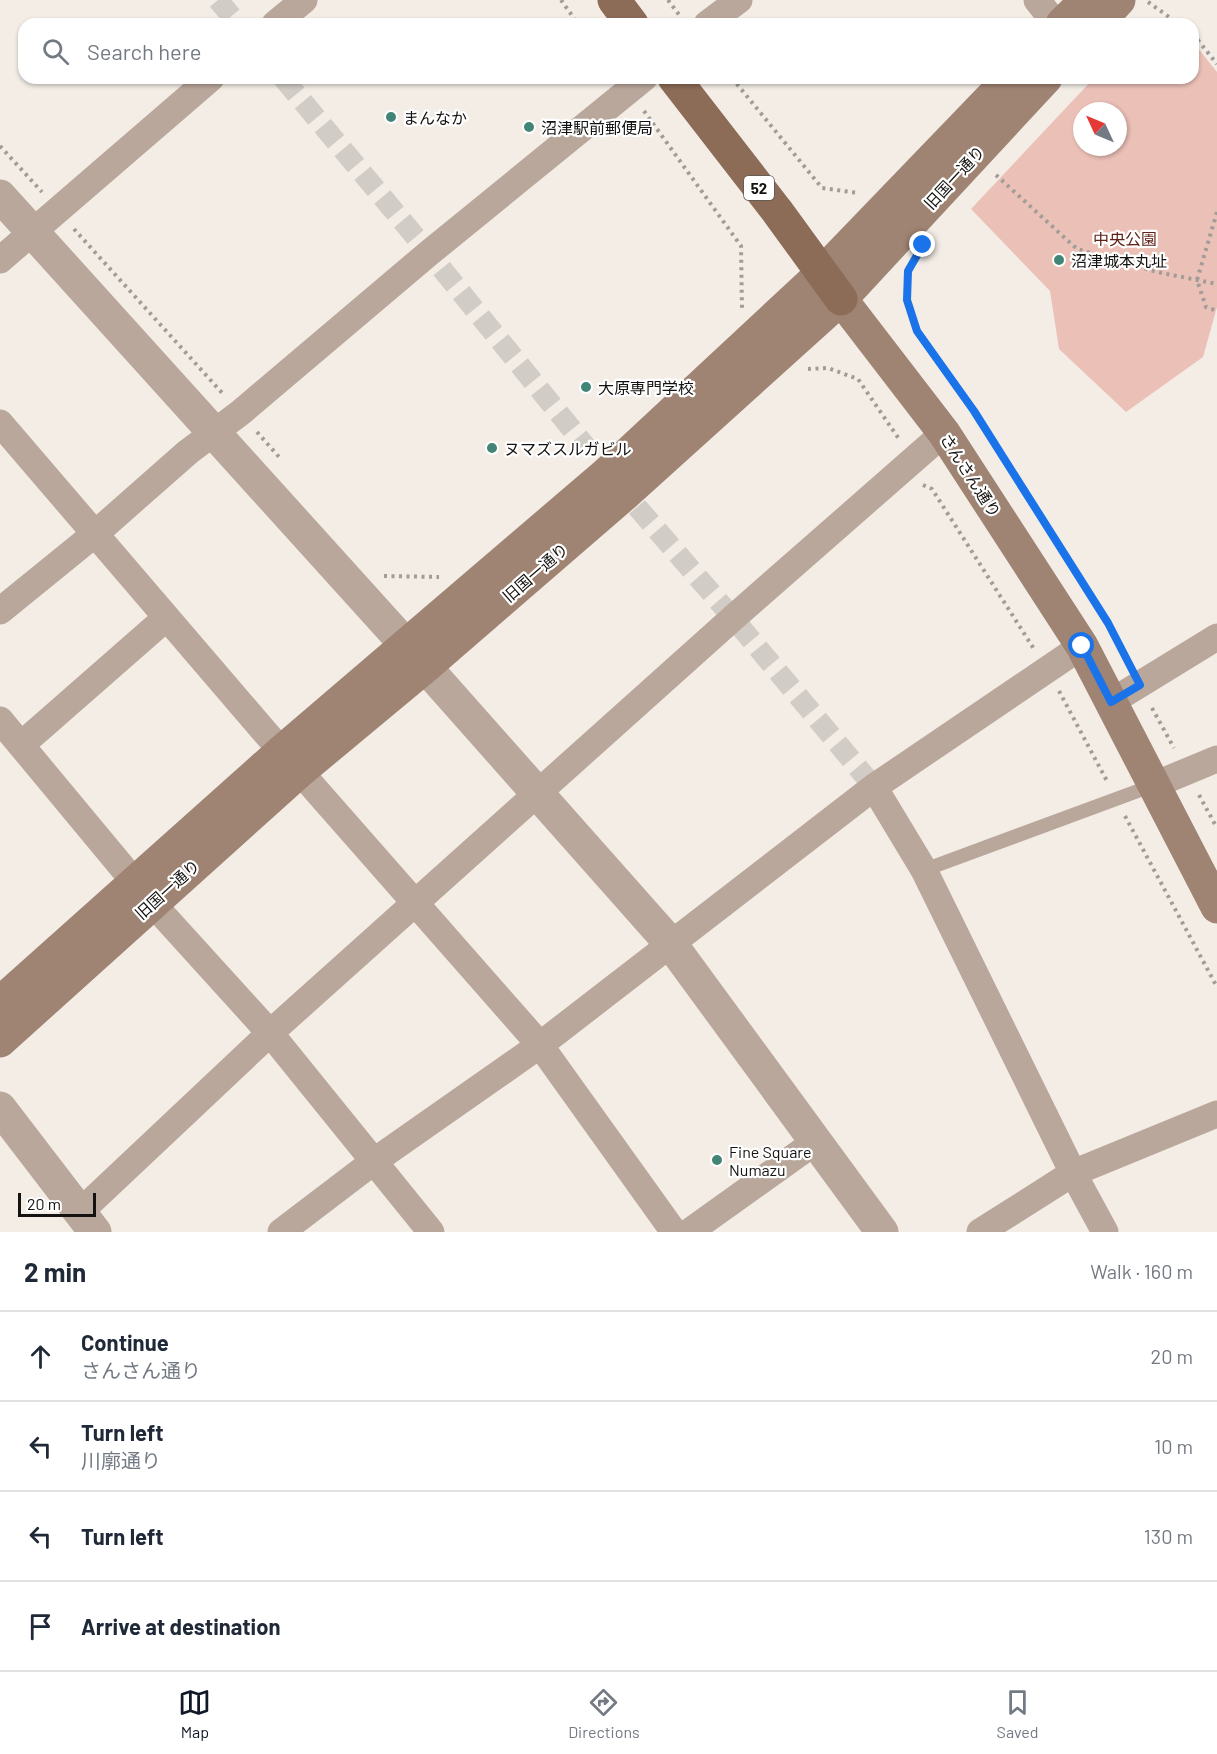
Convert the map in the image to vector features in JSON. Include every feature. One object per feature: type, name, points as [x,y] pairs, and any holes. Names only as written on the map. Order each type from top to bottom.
[{"type":"main road","points":[[614,0],[628,18]]},
{"type":"main road","points":[[1068,18],[1086,0]]},
{"type":"main road","points":[[1107,18],[1134,1]]},
{"type":"main road","name":"さんさん通り","points":[[679,84],[944,433],[1082,646],[1217,907]]},
{"type":"main road","name":"旧国一通り","points":[[415,656],[822,273],[1004,84]]},
{"type":"main road","name":"旧国一通り","points":[[0,1041],[144,893],[291,761],[415,656],[625,494],[841,299],[1041,84]]},
{"type":"main road","name":"旧国一通り","points":[[0,1003],[144,893]]},
{"type":"street","points":[[282,18],[304,0]]},
{"type":"street","points":[[715,18],[739,0]]},
{"type":"street","points":[[1037,0],[1051,18]]},
{"type":"street","points":[[0,260],[204,84]]},
{"type":"street","points":[[0,611],[429,253],[641,91]]},
{"type":"street","points":[[0,196],[415,656],[670,944],[882,1232]]},
{"type":"street","points":[[0,424],[96,533],[166,618],[540,1045],[674,1232]]},
{"type":"street","points":[[0,1108],[88,1222],[270,1033],[944,433]]},
{"type":"street","points":[[21,744],[166,618]]},
{"type":"street","points":[[1111,702],[1217,637]]},
{"type":"street","points":[[281,1232],[373,1162],[540,1045],[874,787],[1082,646]]},
{"type":"street","points":[[0,720],[144,893],[270,1033],[431,1232]]},
{"type":"street","points":[[1154,785],[1217,759]]},
{"type":"street","points":[[874,787],[924,870],[1072,1173],[1105,1232]]},
{"type":"street","points":[[980,1232],[1072,1173],[1217,1114]]},
{"type":"street","points":[[689,1232],[815,1142]]},
{"type":"lane","points":[[924,870],[1154,785]]},
{"type":"path","points":[[561,0],[574,18]]},
{"type":"path","points":[[668,0],[680,16]]},
{"type":"path","points":[[1134,1],[1167,18]]},
{"type":"path","points":[[1199,42],[1217,64]]},
{"type":"path","points":[[737,84],[822,188],[858,193]]},
{"type":"path","points":[[641,91],[741,246],[742,311]]},
{"type":"path","points":[[0,146],[286,464]]},
{"type":"path","points":[[992,171],[1077,249],[1157,272],[1215,284]]},
{"type":"path","points":[[1217,212],[1197,280],[1206,307],[1217,311]]},
{"type":"path","points":[[913,263],[908,271],[907,300],[917,331],[974,411],[1108,623],[1217,828]]},
{"type":"path","points":[[798,369],[828,368],[858,379],[899,440],[898,447]]},
{"type":"path","points":[[914,480],[932,489],[1047,670],[1217,987]]},
{"type":"path","points":[[383,576],[444,577]]},
{"type":"green space","name":"中央公園","points":[[1199,50],[1217,72],[1217,307],[1203,357],[1126,412],[1059,349],[1050,291],[971,209],[1088,84],[1199,84]]},
{"type":"tunnel","points":[[218,0],[233,18]]},
{"type":"tunnel","points":[[288,84],[587,448]]},
{"type":"tunnel","points":[[637,507],[874,787]]},
{"type":"place","name":"まんなか","points":[[391,117]]},
{"type":"place","name":"沼津駅前郵便局","points":[[529,127]]},
{"type":"place","name":"沼津城本丸址","points":[[1059,260]]},
{"type":"place","name":"大原専門学校","points":[[586,387]]},
{"type":"place","name":"ヌマズスルガビル","points":[[492,448]]},
{"type":"place","name":"Fine Square Numazu","points":[[717,1160]]},
{"type":"route","points":[[923,245],[908,271],[907,300],[917,331],[974,411],[1108,623],[1140,685],[1111,702],[1082,646]]}]
